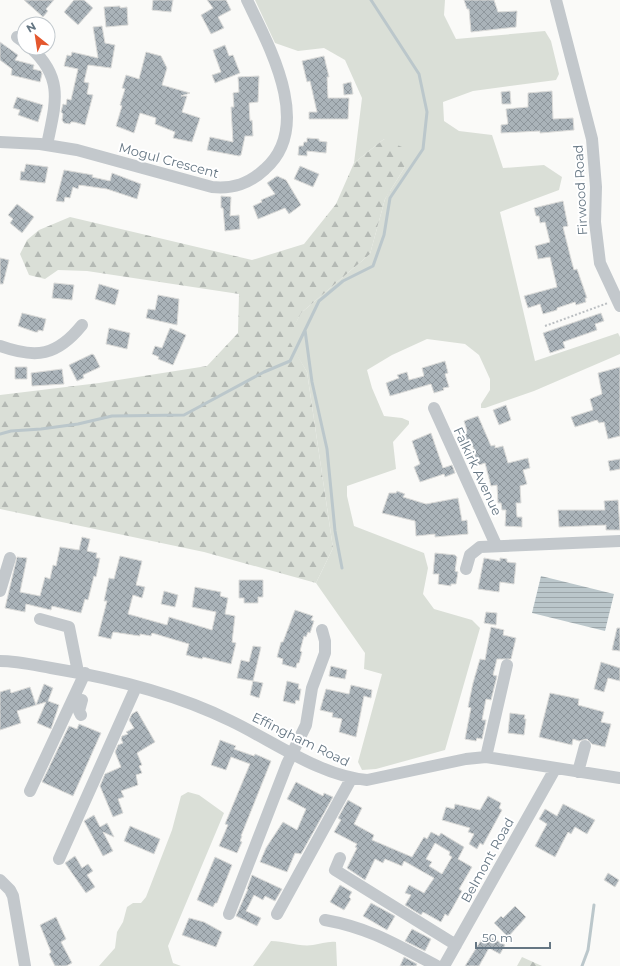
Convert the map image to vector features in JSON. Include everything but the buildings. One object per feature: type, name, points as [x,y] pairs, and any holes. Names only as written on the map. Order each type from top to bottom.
[{"type":"street","name":"Mogul Crescent","points":[[0,146],[47,145],[77,150],[212,187],[227,188],[244,184],[270,165],[282,144],[288,121],[283,84],[268,44],[248,0]]},
{"type":"street","name":"Firwood Road","points":[[556,0],[592,139],[596,187],[595,222],[600,263],[620,306]]},
{"type":"street","points":[[40,56],[54,78],[55,99],[47,145]]},
{"type":"street","points":[[0,346],[29,353],[41,354],[55,350],[66,343],[82,325]]},
{"type":"street","name":"Falkirk Avenue","points":[[434,408],[496,545]]},
{"type":"street","points":[[466,569],[473,551],[480,547],[496,545],[620,541]]},
{"type":"street","points":[[0,591],[10,558]]},
{"type":"street","points":[[30,791],[81,673],[69,627],[40,619]]},
{"type":"street","points":[[229,914],[292,753],[306,725],[312,688],[325,653],[325,641],[322,630]]},
{"type":"street","name":"Effingham Road","points":[[0,661],[81,673],[136,687],[202,707],[292,753],[351,779],[367,780],[466,758],[486,757],[620,778]]},
{"type":"street","points":[[486,757],[507,665]]},
{"type":"street","points":[[59,859],[136,687]]},
{"type":"street","points":[[81,715],[79,711],[82,700]]},
{"type":"street","points":[[578,772],[585,746]]},
{"type":"street","name":"Belmont Road","points":[[444,966],[555,768]]},
{"type":"street","points":[[277,914],[351,779]]},
{"type":"street","points":[[340,858],[335,870],[456,945]]},
{"type":"street","points":[[0,880],[10,890],[13,896],[25,966]]},
{"type":"street","points":[[325,920],[370,931],[437,966]]},
{"type":"path","points":[[545,326],[602,306]]},
{"type":"green space","points":[[255,0],[445,0],[444,15],[456,39],[545,31],[551,41],[559,74],[556,80],[473,91],[443,102],[444,121],[459,131],[492,135],[503,168],[544,165],[562,177],[559,190],[500,212],[535,361],[618,333],[620,337],[620,354],[534,391],[485,408],[481,408],[481,404],[490,390],[490,379],[479,355],[465,344],[427,339],[392,355],[367,370],[372,388],[384,416],[402,418],[409,421],[409,424],[393,442],[396,469],[347,486],[347,496],[354,526],[424,553],[428,568],[423,594],[434,609],[472,620],[480,628],[445,750],[376,769],[362,770],[358,762],[382,674],[364,669],[365,653],[316,583],[333,548],[307,372],[287,339],[301,313],[370,254],[385,199],[405,167],[384,139],[354,163],[362,98],[345,60],[324,48],[298,51],[275,43]]},
{"type":"green space","points":[[384,139],[402,147],[405,167],[385,199],[370,254],[301,313],[288,339],[307,372],[333,548],[316,583],[204,552],[0,509],[0,395],[99,383],[207,366],[238,333],[239,294],[87,271],[58,270],[45,279],[29,275],[20,254],[27,240],[39,230],[70,217],[252,260],[304,244],[336,204],[354,163]]},
{"type":"green space","points":[[188,792],[199,795],[224,813],[168,946],[173,963],[181,966],[99,966],[115,948],[117,932],[123,922],[127,907],[133,903],[141,903],[146,897],[172,830],[181,796]]},
{"type":"green space","points":[[271,941],[297,945],[316,945],[327,942],[336,942],[337,966],[253,966]]},
{"type":"green space","points":[[522,957],[542,966],[517,966]]},
{"type":"shaded area","points":[[541,576],[614,594],[605,631],[532,613]]},
{"type":"waterway","points":[[0,434],[11,431],[78,424],[112,416],[184,415],[264,372],[290,361],[319,301],[343,281],[373,266],[384,235],[390,198],[423,149],[427,112],[419,74],[371,0]]},
{"type":"waterway","points":[[305,330],[312,382],[327,449],[335,531],[342,568]]},
{"type":"waterway","points":[[582,966],[588,950],[594,905]]}]
